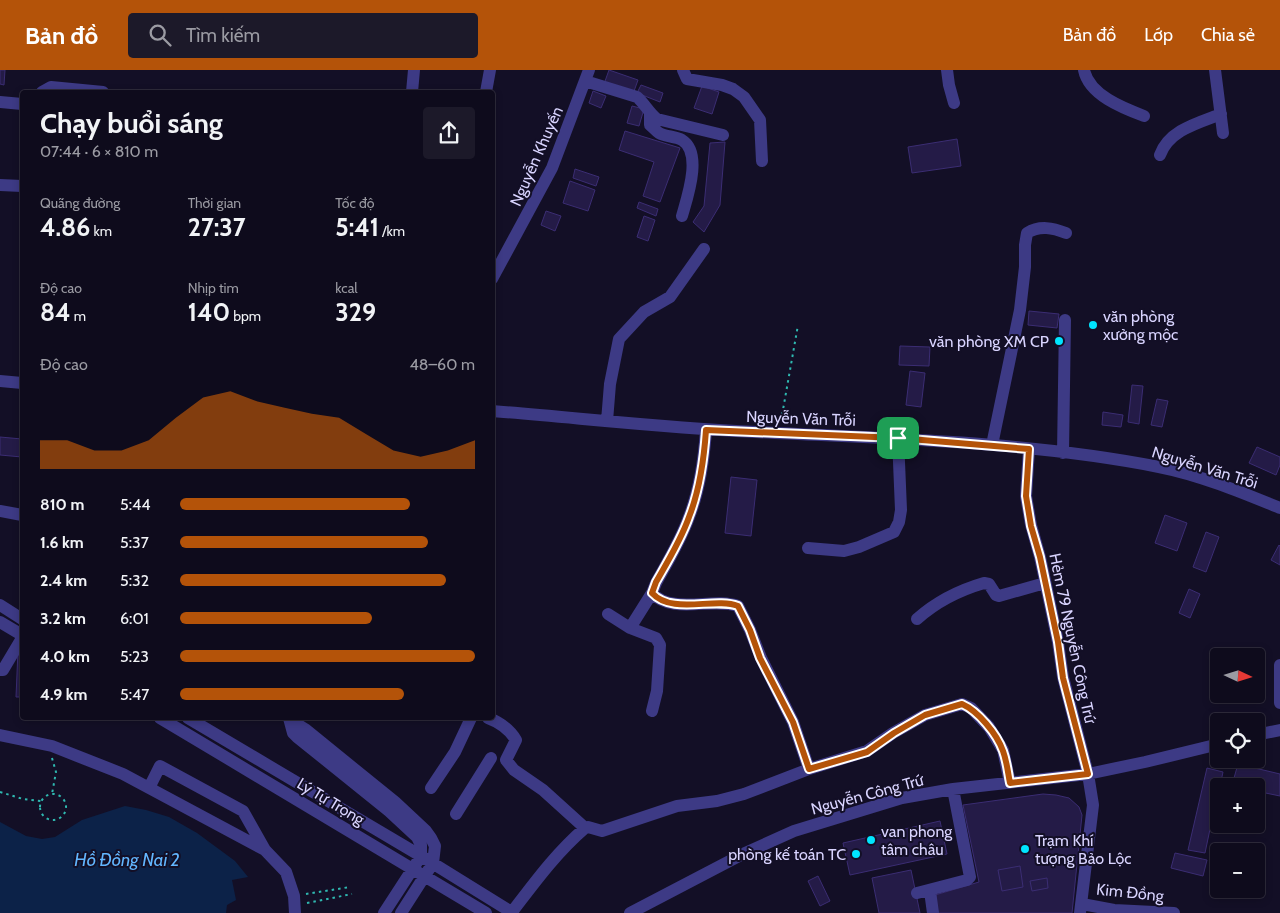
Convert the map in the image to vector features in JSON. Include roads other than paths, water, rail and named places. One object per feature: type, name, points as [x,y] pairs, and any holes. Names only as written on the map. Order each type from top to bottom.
[{"type":"street","points":[[412,90],[414,70]]},
{"type":"street","points":[[486,90],[490,70]]},
{"type":"street","points":[[683,70],[687,79],[722,85],[733,89],[744,98],[760,120],[762,161]]},
{"type":"street","points":[[947,70],[954,102]]},
{"type":"street","points":[[1084,70],[1092,86],[1112,102],[1144,116]]},
{"type":"street","points":[[1215,70],[1223,133]]},
{"type":"street","points":[[587,76],[637,97],[644,103],[650,113],[658,119],[723,135]]},
{"type":"street","name":"Nguyễn Khuyến","points":[[495,273],[552,168],[587,76]]},
{"type":"street","points":[[46,90],[51,87],[82,90]]},
{"type":"street","points":[[0,102],[20,104]]},
{"type":"street","points":[[650,113],[650,125],[659,133],[683,140],[690,149],[692,163],[691,186],[682,216]]},
{"type":"street","points":[[1160,155],[1164,146],[1176,133],[1221,114]]},
{"type":"street","points":[[0,184],[20,186]]},
{"type":"street","points":[[992,445],[1020,310],[1027,233],[1033,229],[1043,228],[1055,229],[1066,233]]},
{"type":"street","points":[[606,421],[618,339],[644,312],[670,297],[704,249]]},
{"type":"street","points":[[1063,453],[1065,320]]},
{"type":"street","points":[[0,381],[20,383]]},
{"type":"street","name":"Nguyễn Văn Trỗi","points":[[495,410],[706,430],[898,438],[992,445],[1063,453],[1160,468],[1204,480],[1280,508]]},
{"type":"street","points":[[630,628],[652,593],[689,517],[698,489],[705,455],[706,430]]},
{"type":"street","points":[[808,548],[844,551],[859,547],[894,532],[899,522],[901,510],[898,438]]},
{"type":"street","name":"Hẻm 79 Nguyễn Công Trứ","points":[[1029,449],[1026,496],[1031,526],[1040,557],[1058,642],[1063,678],[1088,774],[1093,805],[1081,908]]},
{"type":"street","points":[[0,511],[20,515]]},
{"type":"street","points":[[917,618],[927,609],[942,601],[984,583],[989,584],[996,595],[999,596],[1045,583]]},
{"type":"street","points":[[652,593],[662,601],[676,604],[723,604],[738,606],[750,630],[760,658],[793,722],[809,769]]},
{"type":"street","points":[[0,605],[20,617]]},
{"type":"street","points":[[608,614],[630,628],[656,638],[660,645],[657,691],[652,712]]},
{"type":"street","points":[[0,622],[20,636]]},
{"type":"street","points":[[0,670],[3,670],[20,640]]},
{"type":"street","points":[[1280,665],[1280,703]]},
{"type":"street","points":[[512,913],[545,868],[585,828],[588,827],[602,831],[678,806],[717,801],[744,794],[809,769],[867,752],[925,715],[962,704],[971,708],[989,727],[1003,750],[1010,783]]},
{"type":"street","name":"Lý Tự Trọng","points":[[163,720],[486,913]]},
{"type":"street","name":"Lý Tự Trọng","points":[[191,720],[433,863],[512,913]]},
{"type":"street","points":[[290,720],[293,733],[297,737],[389,812],[417,837],[421,845],[421,856],[384,913]]},
{"type":"street","points":[[292,720],[355,768],[395,802],[426,831],[435,846],[433,863],[401,913]]},
{"type":"street","points":[[431,788],[455,752],[470,720]]},
{"type":"street","points":[[493,720],[513,734],[516,740],[506,760],[514,770],[543,790],[585,828]]},
{"type":"street","points":[[1265,733],[1280,730]]},
{"type":"street","points":[[0,735],[52,746],[123,774],[265,850]]},
{"type":"street","name":"Nguyễn Công Trứ","points":[[630,913],[743,854],[794,831],[902,798],[953,789],[1088,774],[1210,746]]},
{"type":"street","points":[[456,814],[491,758]]},
{"type":"street","points":[[150,788],[160,766],[243,811],[265,850],[286,872],[294,905]]},
{"type":"street","points":[[934,913],[923,892],[967,880],[970,877],[953,789]]},
{"type":"street","name":"Kim Đồng","points":[[1081,908],[1174,913]]},
{"type":"water","name":"Hồ Đồng Nai 2","points":[[125,806],[169,817],[197,833],[235,861],[248,877],[232,880],[236,900],[227,905],[226,913],[0,913],[0,822],[26,836],[42,839],[55,837],[82,820]]},
{"type":"place","name":"văn phòng xưởng mộc","points":[[1093,325]]},
{"type":"place","name":"văn phòng XM CP","points":[[1059,341]]},
{"type":"place","name":"van phong tâm châu","points":[[871,840]]},
{"type":"place","name":"Trạm Khí tượng Bảo Lộc","points":[[1025,849]]},
{"type":"place","name":"phòng kế toán TC","points":[[856,854]]}]
